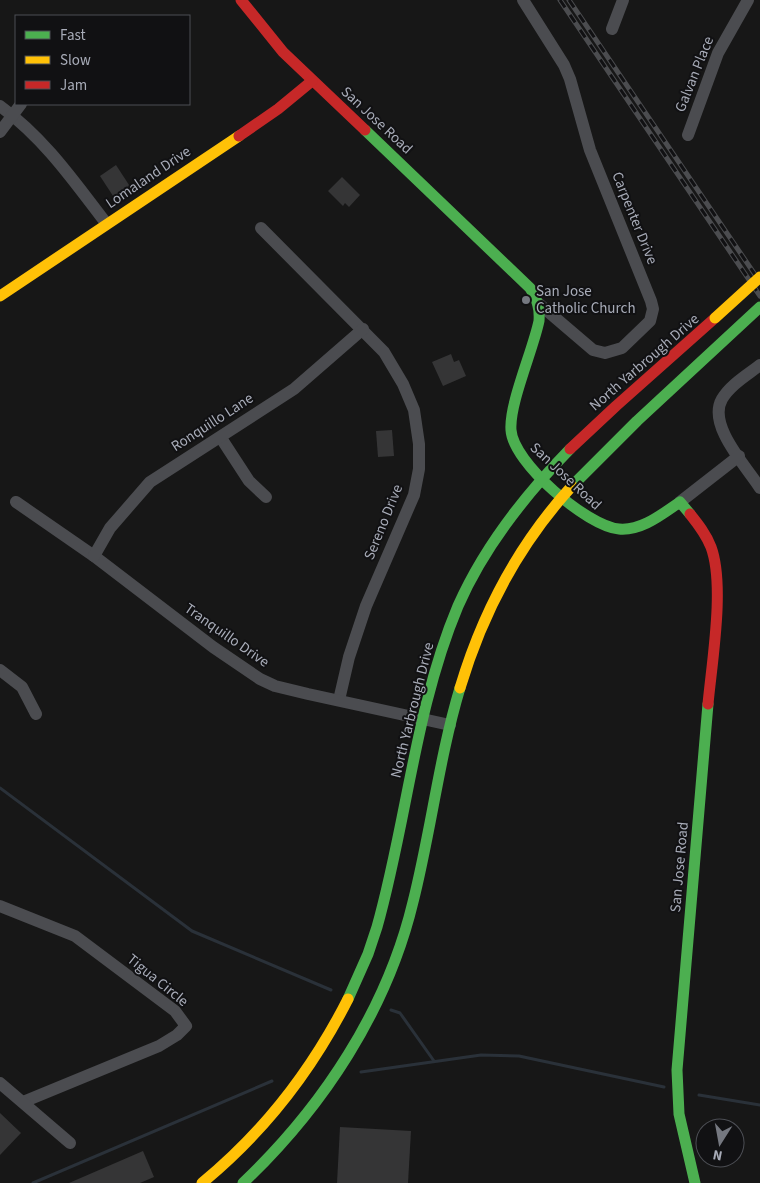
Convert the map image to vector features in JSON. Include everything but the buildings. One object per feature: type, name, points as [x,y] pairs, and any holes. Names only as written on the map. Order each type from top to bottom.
[{"type":"main road","name":"San Jose Road","points":[[241,0],[283,52],[312,82],[530,288],[538,303],[540,314],[510,420],[516,449],[524,462],[561,496],[601,526],[618,529],[642,526],[680,502],[708,536],[713,549],[718,584],[677,1070],[679,1114],[695,1183]]},
{"type":"main road","name":"Lomaland Drive","points":[[0,296],[278,109],[312,82]]},
{"type":"main road","name":"North Yarbrough Drive","points":[[243,1183],[278,1148],[311,1109],[355,1043],[375,971],[368,954],[388,881],[422,720],[440,656],[456,612],[474,574],[520,502],[541,477],[595,425],[760,277]]},
{"type":"main road","name":"North Yarbrough Drive","points":[[202,1183],[245,1143],[296,1083],[375,971],[413,904],[450,725],[462,678],[497,591],[519,552],[561,496],[599,457],[760,307]]},
{"type":"street","name":"Carpenter Drive","points":[[523,0],[567,72],[590,150],[651,301],[652,309],[650,321],[622,348],[605,353],[594,350],[538,303]]},
{"type":"street","points":[[612,30],[623,0]]},
{"type":"street","name":"Galvan Place","points":[[688,135],[718,53],[748,0]]},
{"type":"street","points":[[0,132],[20,105]]},
{"type":"street","points":[[0,106],[59,160],[106,223]]},
{"type":"street","name":"Sereno Drive","points":[[261,228],[384,352],[403,384],[414,410],[419,444],[419,468],[414,495],[366,606],[349,658],[339,700]]},
{"type":"street","name":"Ronquillo Lane","points":[[94,556],[110,528],[150,482],[221,438],[294,389],[362,329]]},
{"type":"street","points":[[760,365],[730,388],[721,400],[718,413],[722,432],[760,488]]},
{"type":"street","points":[[221,438],[249,481],[266,497]]},
{"type":"street","points":[[680,502],[739,456]]},
{"type":"street","name":"Tranquillo Drive","points":[[16,502],[94,556],[213,647],[275,686],[450,725]]},
{"type":"street","points":[[0,670],[22,687],[36,714]]},
{"type":"street","name":"Tigua Circle","points":[[0,906],[75,936],[175,1011],[186,1026],[177,1035],[159,1046],[23,1102]]},
{"type":"street","points":[[0,1083],[70,1144]]},
{"type":"waterway","points":[[0,788],[192,931],[331,990]]},
{"type":"waterway","points":[[391,1010],[400,1013],[434,1061]]},
{"type":"waterway","points":[[361,1072],[481,1055],[519,1056],[664,1087]]},
{"type":"waterway","points":[[33,1183],[272,1081]]},
{"type":"waterway","points":[[699,1095],[760,1105]]},
{"type":"railway","points":[[560,0],[760,296]]},
{"type":"railway","points":[[569,0],[760,282]]},
{"type":"traffic: fast","points":[[365,130],[530,288],[538,304],[539,321],[517,392],[511,419],[511,430],[515,444],[524,459],[554,491],[571,505],[605,525],[619,529],[636,527],[659,516],[680,502],[690,514]]},
{"type":"traffic: fast","points":[[572,486],[637,421],[760,307]]},
{"type":"traffic: fast","points":[[348,999],[368,954],[377,927],[431,684],[458,606],[480,563],[507,523],[537,485],[570,449]]},
{"type":"traffic: fast","points":[[243,1183],[300,1122],[325,1089],[348,1055],[387,981],[402,942],[413,902],[446,741],[460,688]]},
{"type":"traffic: fast","points":[[695,1183],[679,1114],[677,1070],[708,704]]},
{"type":"traffic: slow","points":[[0,296],[239,136]]},
{"type":"traffic: slow","points":[[715,318],[760,277]]},
{"type":"traffic: slow","points":[[460,688],[480,632],[504,580],[535,532],[572,486]]},
{"type":"traffic: slow","points":[[202,1183],[266,1122],[319,1051],[348,999]]},
{"type":"traffic: jam","points":[[241,0],[283,52],[365,130]]},
{"type":"traffic: jam","points":[[239,136],[278,109],[312,81]]},
{"type":"traffic: jam","points":[[570,449],[715,318]]},
{"type":"traffic: jam","points":[[690,514],[699,525],[711,547],[717,582],[716,624],[708,704]]},
{"type":"place","name":"San Jose Catholic Church","points":[[526,300]]}]
